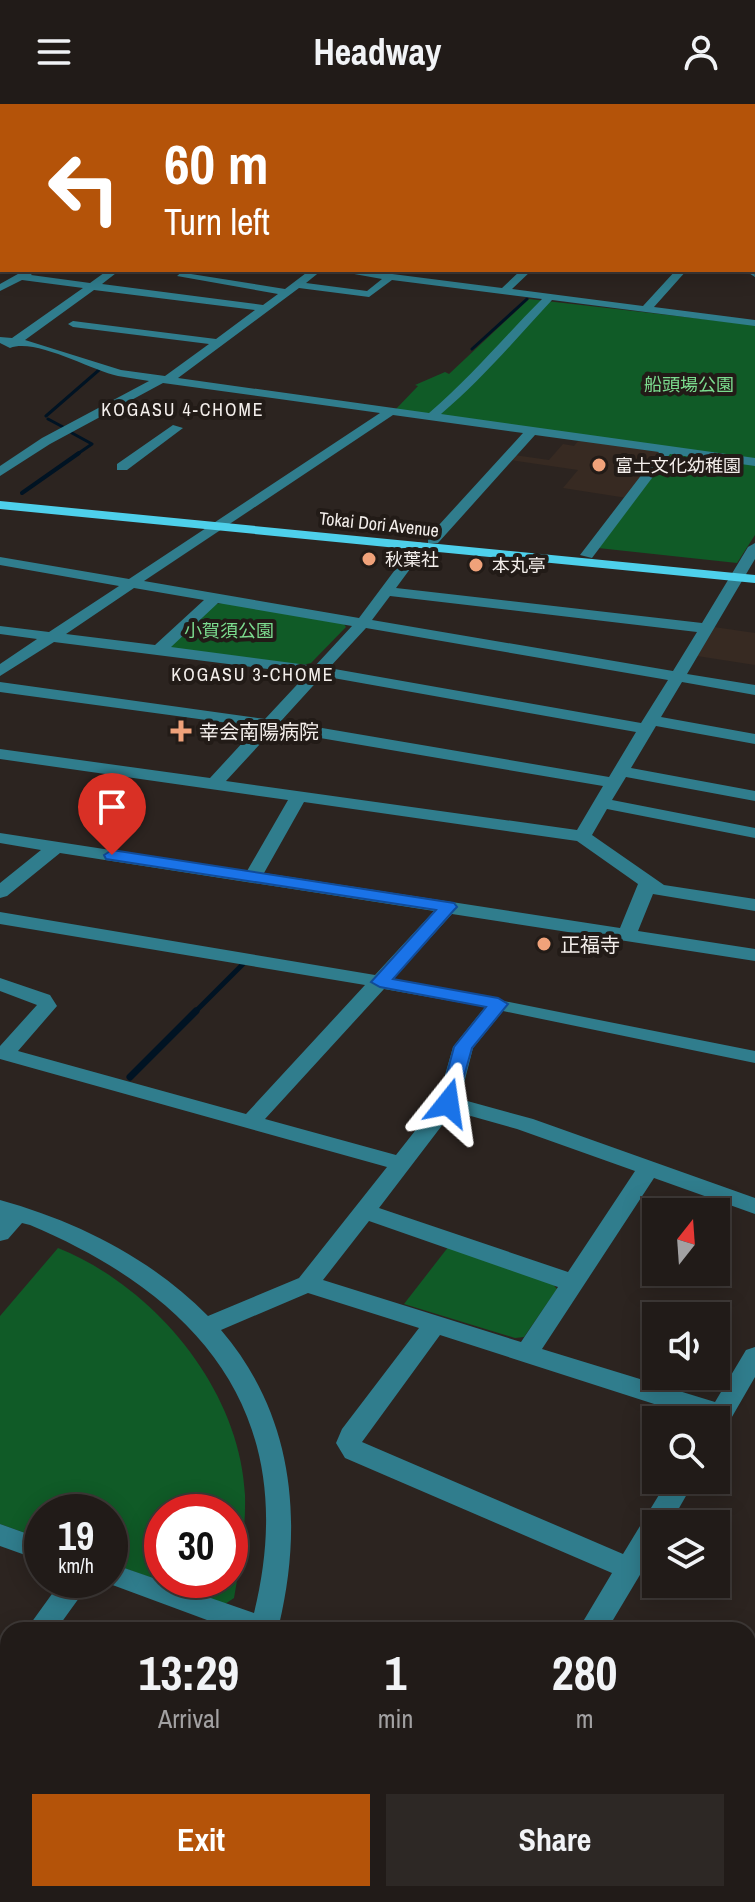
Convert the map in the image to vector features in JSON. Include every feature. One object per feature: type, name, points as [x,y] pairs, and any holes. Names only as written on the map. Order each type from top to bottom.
[{"type":"main road","name":"Tokai Dori Avenue","points":[[0,498],[224,524]]},
{"type":"main road","name":"Tokai Dori Avenue","points":[[0,505],[743,573]]},
{"type":"main road","name":"Tokai Dori Avenue","points":[[426,543],[587,555],[743,573],[755,579]]},
{"type":"street","points":[[0,288],[29,272]]},
{"type":"street","points":[[0,352],[112,272]]},
{"type":"street","points":[[188,272],[182,276],[369,294],[390,277]]},
{"type":"street","points":[[217,280],[230,272]]},
{"type":"street","points":[[0,472],[46,441],[164,380],[314,272]]},
{"type":"street","points":[[352,272],[755,323]]},
{"type":"street","points":[[451,285],[465,272]]},
{"type":"street","points":[[502,293],[525,272]]},
{"type":"street","points":[[645,310],[680,272]]},
{"type":"street","points":[[0,277],[264,308]]},
{"type":"street","points":[[431,417],[469,385],[494,354],[548,299]]},
{"type":"street","points":[[73,324],[217,342]]},
{"type":"street","points":[[0,340],[34,344],[119,373],[755,462]]},
{"type":"street","points":[[0,671],[391,411]]},
{"type":"street","points":[[122,467],[177,428]]},
{"type":"street","points":[[213,785],[362,624],[426,543],[532,431]]},
{"type":"street","points":[[587,555],[667,450]]},
{"type":"street","points":[[582,836],[704,628],[743,573],[755,547]]},
{"type":"street","points":[[0,561],[755,690]]},
{"type":"street","points":[[386,591],[704,628]]},
{"type":"street","points":[[159,650],[215,598]]},
{"type":"street","points":[[0,630],[318,671],[755,739]]},
{"type":"street","points":[[0,687],[755,796]]},
{"type":"street","points":[[0,754],[582,836],[659,890],[755,905]]},
{"type":"street","points":[[253,876],[298,797]]},
{"type":"street","points":[[601,803],[755,833]]},
{"type":"street","points":[[0,838],[755,955]]},
{"type":"street","points":[[0,892],[56,847]]},
{"type":"street","points":[[627,934],[648,883]]},
{"type":"street","points":[[251,1122],[448,907]]},
{"type":"street","points":[[0,918],[380,982],[623,1027],[755,1057]]},
{"type":"street","points":[[0,984],[43,999],[47,1006],[2,1056],[402,1164]]},
{"type":"street","points":[[203,1328],[307,1284],[448,1103],[463,1047],[498,1004]]},
{"type":"street","points":[[448,1103],[525,1124],[755,1206]]},
{"type":"street","points":[[527,1352],[649,1168]]},
{"type":"street","points":[[0,1233],[9,1210],[103,1248],[164,1289],[203,1328],[241,1374],[258,1407],[279,1491],[275,1589],[268,1622]]},
{"type":"street","points":[[365,1211],[573,1283]]},
{"type":"street","points":[[307,1284],[527,1352],[683,1406]]},
{"type":"street","points":[[435,1324],[351,1436],[349,1443],[354,1451],[630,1569]]},
{"type":"street","points":[[725,1406],[755,1356]]},
{"type":"street","points":[[0,1535],[24,1544]]},
{"type":"street","points":[[597,1622],[642,1548]]},
{"type":"street","points":[[128,1580],[244,1622]]},
{"type":"street","points":[[46,1622],[64,1598]]},
{"type":"shaded area","name":"富士文化幼稚園","points":[[579,440],[662,452],[627,498],[563,488],[578,470],[510,460],[514,455],[549,460],[563,444],[574,446]]},
{"type":"shaded area","points":[[714,627],[755,633],[755,665],[697,656]]},
{"type":"green space","name":"船頭場公園","points":[[529,299],[755,325],[755,535],[737,563],[598,548],[669,453],[395,410],[418,386],[415,385],[445,372],[449,374]]},
{"type":"green space","name":"小賀須公園","points":[[215,604],[344,624],[346,627],[311,663],[302,665],[172,648],[170,645]]},
{"type":"green space","points":[[449,1246],[551,1282],[557,1289],[524,1337],[515,1338],[404,1304]]},
{"type":"green space","points":[[58,1248],[93,1265],[127,1288],[158,1315],[185,1346],[209,1380],[227,1417],[239,1455],[245,1494],[144,1494],[144,1575],[128,1569],[128,1494],[24,1494],[24,1533],[0,1524],[0,1316]]},
{"type":"green space","points":[[208,1598],[234,1598],[225,1604]]},
{"type":"waterway","points":[[472,349],[527,299]]},
{"type":"waterway","points":[[46,416],[99,370]]},
{"type":"waterway","points":[[48,419],[63,427]]},
{"type":"waterway","points":[[72,433],[92,444],[76,455]]},
{"type":"waterway","points":[[22,493],[79,453]]},
{"type":"waterway","points":[[130,1077],[243,964]]},
{"type":"place","name":"富士文化幼稚園","points":[[599,465]]},
{"type":"place","name":"秋葉社","points":[[369,559]]},
{"type":"place","name":"本丸亭","points":[[476,565]]},
{"type":"place","name":"幸会南陽病院","points":[[181,731]]},
{"type":"place","name":"正福寺","points":[[544,944]]},
{"type":"district","name":"KOGASU 4-CHOME","points":[[183,409]]},
{"type":"district","name":"KOGASU 3-CHOME","points":[[253,674]]},
{"type":"route","points":[[112,855],[448,907],[380,982],[498,1004],[463,1047],[448,1103]]}]
